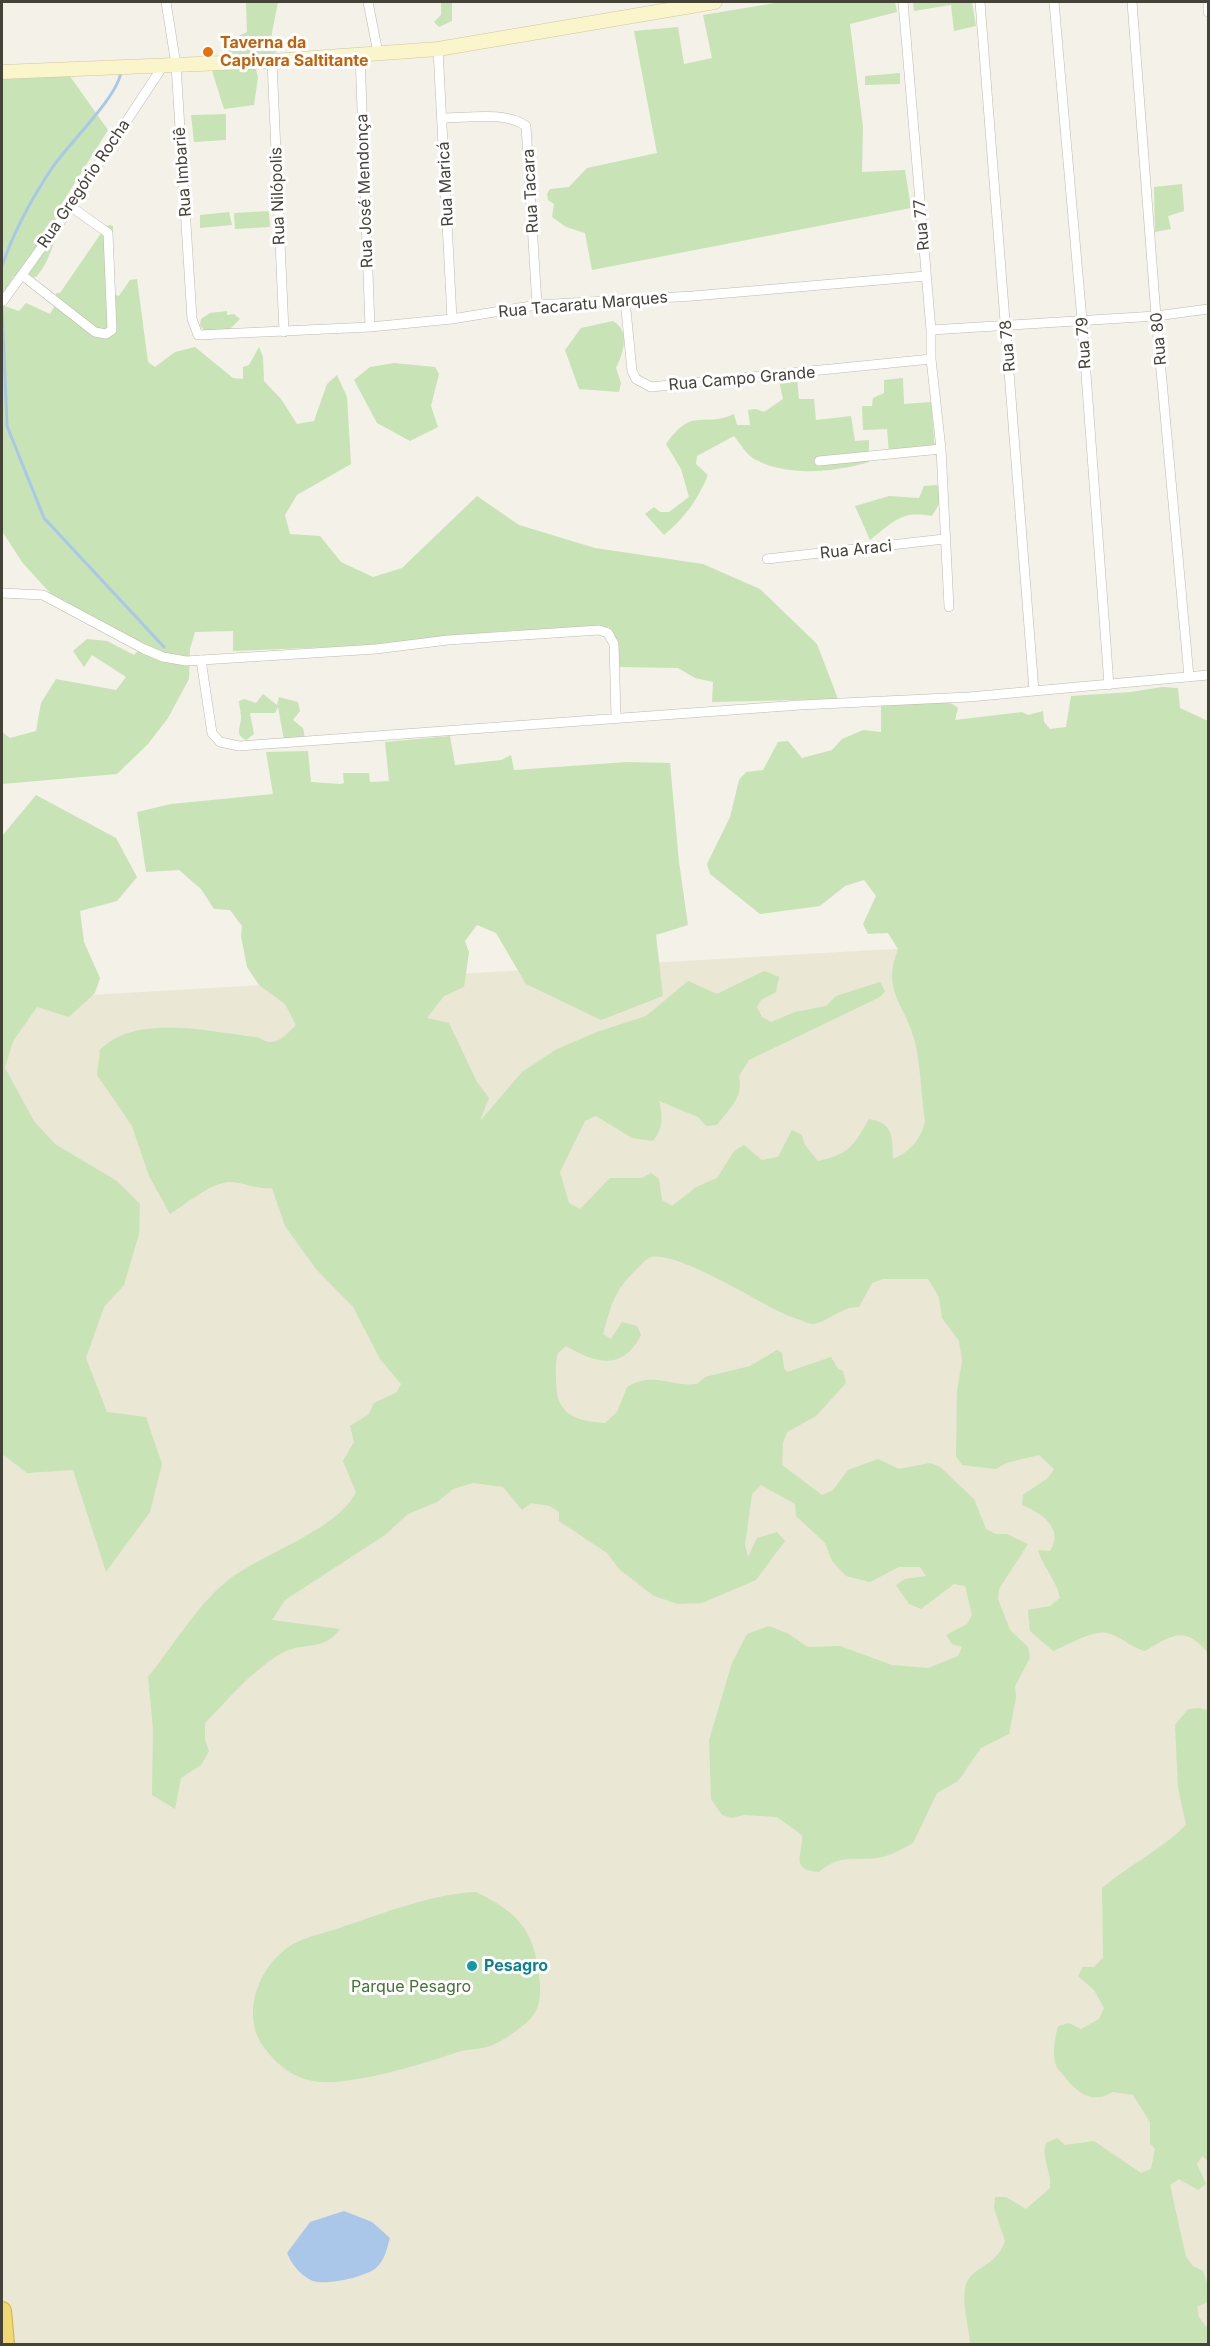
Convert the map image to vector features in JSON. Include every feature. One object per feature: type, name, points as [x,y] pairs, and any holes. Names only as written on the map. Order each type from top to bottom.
[{"type":"highway","points":[[2,2311],[5,2344]]},
{"type":"street","name":"Rua Imbariê","points":[[166,2],[169,65],[192,319],[195,332],[205,336]]},
{"type":"street","points":[[368,2],[378,53]]},
{"type":"street","points":[[2,72],[272,61],[438,49],[660,7],[715,2]]},
{"type":"street","name":"Rua 77","points":[[903,2],[931,330],[931,359],[941,449],[949,607]]},
{"type":"street","name":"Rua 78","points":[[980,2],[1034,691]]},
{"type":"street","name":"Rua 79","points":[[1054,2],[1082,320],[1109,685]]},
{"type":"street","name":"Rua 80","points":[[1132,2],[1156,316],[1189,677]]},
{"type":"street","points":[[1208,2],[1209,12]]},
{"type":"street","name":"Rua Maricá","points":[[438,49],[452,319]]},
{"type":"street","name":"Rua José Mendonça","points":[[360,54],[370,327]]},
{"type":"street","name":"Rua Nilópolis","points":[[272,61],[284,332]]},
{"type":"street","name":"Rua Gregório Rocha","points":[[3,301],[169,65]]},
{"type":"street","name":"Rua Tacara","points":[[443,118],[506,118],[518,120],[526,126],[537,305]]},
{"type":"street","points":[[22,275],[95,332],[106,334],[112,330],[108,233],[70,206]]},
{"type":"street","name":"Rua Tacaratu Marques","points":[[205,336],[370,327],[452,319],[537,305],[926,276]]},
{"type":"street","name":"Rua Campo Grande","points":[[625,300],[632,372],[636,379],[651,387],[931,359]]},
{"type":"street","points":[[931,330],[1156,316],[1209,309]]},
{"type":"street","points":[[819,461],[941,449]]},
{"type":"street","name":"Rua Araci","points":[[767,559],[944,539]]},
{"type":"street","points":[[2,593],[43,595],[163,657],[201,660],[376,649],[448,640],[599,630],[608,633],[614,644],[616,717]]},
{"type":"street","points":[[201,660],[212,733],[215,739],[226,745],[616,717],[1034,691],[1209,675]]},
{"type":"shaded area","points":[[1208,931],[1208,2344],[2,2344],[2,1000]]},
{"type":"green space","points":[[246,2],[278,2],[270,43],[277,52],[253,58],[258,77],[254,105],[224,109],[212,71],[230,40],[247,32]]},
{"type":"green space","points":[[441,2],[452,2],[452,21],[439,27],[434,22],[441,15]]},
{"type":"green space","points":[[781,2],[895,2],[897,12],[850,24],[863,127],[862,172],[905,170],[911,208],[592,270],[585,233],[566,227],[552,217],[554,204],[548,200],[547,194],[550,189],[569,187],[587,168],[657,153],[634,31],[678,27],[684,64],[712,58],[703,15]]},
{"type":"green space","points":[[913,2],[972,2],[976,26],[954,31],[951,5],[914,11]]},
{"type":"green space","points":[[67,72],[108,130],[54,216],[61,228],[41,271],[36,277],[14,276],[2,296],[2,75]]},
{"type":"green space","points":[[900,73],[900,84],[865,85],[865,76]]},
{"type":"green space","points":[[226,114],[226,140],[194,142],[191,115]]},
{"type":"green space","points":[[1182,184],[1184,211],[1168,216],[1171,229],[1155,232],[1154,187]]},
{"type":"green space","points":[[269,211],[270,227],[235,229],[234,213]]},
{"type":"green space","points":[[229,212],[232,225],[200,228],[200,215]]},
{"type":"green space","points":[[106,226],[113,226],[112,294],[119,296],[130,280],[137,279],[148,362],[155,367],[175,352],[195,347],[233,378],[243,379],[243,367],[249,365],[259,347],[263,357],[264,381],[281,399],[297,424],[314,421],[327,384],[337,375],[347,397],[351,464],[297,495],[285,515],[290,534],[320,536],[341,562],[373,577],[402,568],[477,496],[519,525],[595,548],[703,564],[760,589],[817,644],[838,699],[712,702],[713,682],[695,678],[678,668],[620,667],[609,627],[505,631],[357,646],[233,651],[233,631],[195,632],[190,649],[189,679],[168,718],[148,744],[117,774],[2,784],[2,732],[10,738],[36,731],[41,703],[56,679],[116,690],[126,677],[92,655],[84,667],[73,651],[87,639],[107,641],[134,655],[143,646],[50,593],[22,562],[2,531],[2,305],[19,311],[26,303],[50,314],[57,302],[56,293],[60,293]]},
{"type":"green space","points":[[227,311],[227,315],[234,314],[240,319],[230,329],[206,333],[200,325],[201,319],[210,313]]},
{"type":"green space","points":[[613,321],[619,325],[624,337],[623,350],[616,368],[621,383],[619,392],[579,389],[565,350],[581,328]]},
{"type":"green space","points":[[394,363],[435,367],[439,374],[431,406],[438,427],[410,441],[377,423],[354,380],[370,367]]},
{"type":"green space","points":[[903,378],[904,404],[931,402],[935,450],[889,453],[887,429],[863,430],[862,406],[872,406],[873,398],[884,393],[884,380]]},
{"type":"green space","points":[[797,380],[799,399],[814,399],[816,420],[851,416],[855,441],[869,440],[869,462],[827,470],[783,469],[753,458],[734,436],[697,456],[696,464],[708,475],[690,508],[664,535],[645,514],[654,507],[660,512],[669,512],[689,497],[681,469],[666,444],[676,432],[691,421],[713,420],[734,414],[737,425],[750,425],[748,410],[756,409],[764,412],[783,399],[779,381]]},
{"type":"green space","points":[[937,485],[939,505],[932,516],[905,516],[870,540],[855,506],[889,496],[919,498],[924,486]]},
{"type":"green space","points":[[1162,687],[1178,688],[1180,708],[1208,721],[1208,1653],[1200,1644],[1185,1636],[1171,1637],[1145,1651],[1105,1632],[1090,1635],[1053,1651],[1030,1631],[1028,1610],[1050,1606],[1060,1598],[1038,1550],[1050,1551],[1054,1543],[1053,1528],[1043,1517],[1022,1505],[1023,1495],[1048,1478],[1054,1469],[1039,1455],[1006,1463],[996,1469],[962,1465],[956,1456],[957,1391],[962,1361],[959,1341],[942,1318],[939,1297],[928,1279],[883,1279],[872,1283],[859,1307],[845,1309],[826,1320],[813,1324],[782,1313],[694,1267],[660,1257],[649,1258],[622,1285],[611,1306],[603,1334],[611,1339],[622,1322],[637,1326],[641,1335],[634,1347],[625,1355],[607,1361],[587,1357],[566,1346],[558,1353],[556,1359],[557,1392],[559,1401],[569,1414],[584,1420],[605,1423],[617,1412],[627,1387],[637,1382],[654,1380],[697,1384],[705,1377],[750,1366],[777,1350],[782,1353],[784,1368],[787,1372],[831,1357],[838,1369],[843,1371],[846,1383],[816,1416],[787,1432],[783,1443],[782,1465],[822,1495],[833,1490],[848,1470],[878,1459],[899,1469],[930,1463],[940,1467],[974,1499],[986,1529],[996,1534],[1007,1534],[1028,1544],[999,1589],[998,1599],[1010,1630],[1028,1647],[1030,1658],[1015,1686],[1016,1697],[1009,1734],[981,1748],[958,1781],[937,1793],[913,1843],[886,1856],[842,1860],[819,1872],[809,1871],[804,1868],[800,1860],[802,1835],[777,1817],[744,1815],[732,1818],[722,1815],[711,1799],[709,1740],[732,1663],[747,1634],[769,1626],[787,1633],[808,1647],[840,1646],[892,1665],[928,1668],[958,1656],[962,1647],[952,1644],[946,1635],[967,1624],[972,1615],[965,1586],[954,1584],[921,1609],[909,1604],[896,1585],[905,1579],[926,1576],[920,1567],[899,1567],[870,1582],[846,1576],[832,1561],[825,1543],[796,1516],[795,1504],[761,1485],[752,1494],[745,1545],[748,1557],[757,1538],[777,1532],[785,1541],[756,1580],[702,1603],[678,1604],[654,1596],[619,1569],[607,1553],[559,1521],[559,1512],[550,1506],[531,1503],[522,1510],[503,1487],[473,1483],[453,1489],[437,1502],[408,1514],[385,1535],[285,1600],[272,1620],[340,1629],[326,1641],[290,1650],[271,1660],[241,1685],[205,1723],[205,1740],[209,1751],[201,1765],[181,1778],[175,1809],[152,1795],[153,1728],[148,1677],[206,1601],[227,1581],[316,1530],[347,1506],[356,1492],[343,1461],[354,1442],[350,1426],[369,1414],[374,1403],[397,1392],[401,1384],[380,1359],[353,1307],[316,1269],[285,1226],[272,1188],[235,1182],[222,1183],[206,1190],[170,1214],[149,1176],[132,1126],[97,1075],[100,1050],[115,1039],[133,1032],[153,1028],[196,1029],[256,1037],[273,1042],[296,1025],[285,1004],[259,985],[247,967],[241,936],[242,926],[230,910],[214,909],[201,889],[179,870],[146,872],[137,812],[171,804],[273,794],[266,752],[308,751],[311,782],[341,784],[344,783],[343,773],[369,773],[370,782],[389,781],[385,742],[450,736],[455,765],[501,760],[511,755],[514,770],[627,762],[670,763],[679,862],[688,925],[656,935],[663,996],[601,1020],[526,984],[496,933],[477,925],[465,941],[469,952],[464,987],[444,996],[427,1018],[449,1023],[477,1082],[489,1098],[480,1121],[522,1072],[557,1049],[597,1032],[646,1016],[688,981],[717,994],[764,971],[779,977],[776,992],[761,1000],[757,1007],[762,1017],[771,1022],[795,1012],[826,1006],[836,996],[880,982],[885,991],[880,997],[749,1060],[739,1076],[737,1097],[717,1125],[706,1126],[698,1117],[659,1101],[661,1122],[659,1132],[653,1141],[632,1138],[596,1116],[585,1121],[560,1172],[569,1203],[580,1209],[610,1178],[642,1178],[651,1173],[659,1179],[662,1200],[672,1206],[696,1187],[717,1178],[734,1151],[744,1145],[762,1160],[778,1157],[792,1130],[802,1135],[805,1145],[818,1161],[828,1159],[850,1148],[869,1119],[884,1124],[888,1128],[892,1139],[893,1159],[914,1144],[925,1121],[915,1042],[897,997],[892,976],[898,949],[888,933],[868,934],[863,924],[876,896],[864,880],[845,886],[820,906],[760,914],[710,874],[707,864],[730,817],[739,780],[746,772],[763,770],[778,742],[788,741],[802,758],[832,750],[842,739],[863,730],[881,732],[881,705],[921,700],[943,701],[958,708],[955,720],[1022,712],[1028,715],[1043,711],[1044,722],[1050,729],[1066,727],[1071,696],[1131,692]]},
{"type":"green space","points":[[263,694],[277,705],[279,697],[298,702],[300,711],[293,720],[303,728],[305,738],[284,740],[278,707],[275,713],[250,713],[254,734],[246,740],[242,738],[239,733],[241,717],[239,701],[244,699],[256,703]]},
{"type":"green space","points":[[36,795],[116,838],[137,877],[117,901],[80,911],[84,942],[100,978],[95,993],[69,1017],[37,1007],[13,1041],[5,1068],[34,1121],[55,1144],[117,1181],[140,1204],[139,1234],[124,1285],[104,1307],[86,1358],[107,1412],[146,1417],[162,1464],[150,1512],[106,1572],[73,1470],[27,1473],[2,1454],[2,836]]},
{"type":"green space","points":[[1188,1709],[1208,1710],[1208,2161],[1202,2156],[1197,2164],[1206,2184],[1198,2190],[1179,2179],[1170,2185],[1186,2257],[1193,2266],[1203,2271],[1208,2285],[1208,2302],[1197,2307],[1199,2317],[1208,2329],[1208,2344],[970,2344],[964,2303],[967,2281],[995,2257],[1005,2241],[994,2208],[995,2197],[1006,2197],[1026,2209],[1050,2188],[1045,2155],[1046,2143],[1057,2138],[1065,2145],[1094,2141],[1141,2173],[1151,2169],[1155,2149],[1150,2143],[1150,2122],[1133,2095],[1113,2092],[1092,2097],[1081,2092],[1070,2083],[1057,2066],[1054,2046],[1058,2026],[1069,2023],[1081,2029],[1099,2019],[1104,2008],[1094,1990],[1078,1976],[1083,1967],[1094,1967],[1103,1958],[1102,1888],[1186,1825],[1178,1788],[1175,1725]]},
{"type":"green space","name":"Parque Pesagro","points":[[476,1892],[517,1919],[524,1928],[534,1950],[540,1998],[532,2017],[515,2032],[490,2046],[460,2051],[389,2072],[337,2082],[314,2081],[297,2076],[275,2060],[263,2046],[256,2033],[253,2019],[257,1990],[271,1964],[293,1944],[410,1904],[459,1893]]},
{"type":"water","points":[[344,2211],[372,2222],[390,2238],[384,2258],[376,2268],[356,2277],[331,2282],[317,2282],[307,2278],[299,2271],[287,2253],[310,2222]]},
{"type":"waterway","points":[[2,266],[37,191],[59,158],[103,106],[112,93],[121,71]]},
{"type":"waterway","points":[[2,307],[7,426],[44,518],[164,647]]},
{"type":"place","name":"Taverna da Capivara Saltitante","points":[[208,52]]},
{"type":"place","name":"Pesagro","points":[[472,1966]]}]
